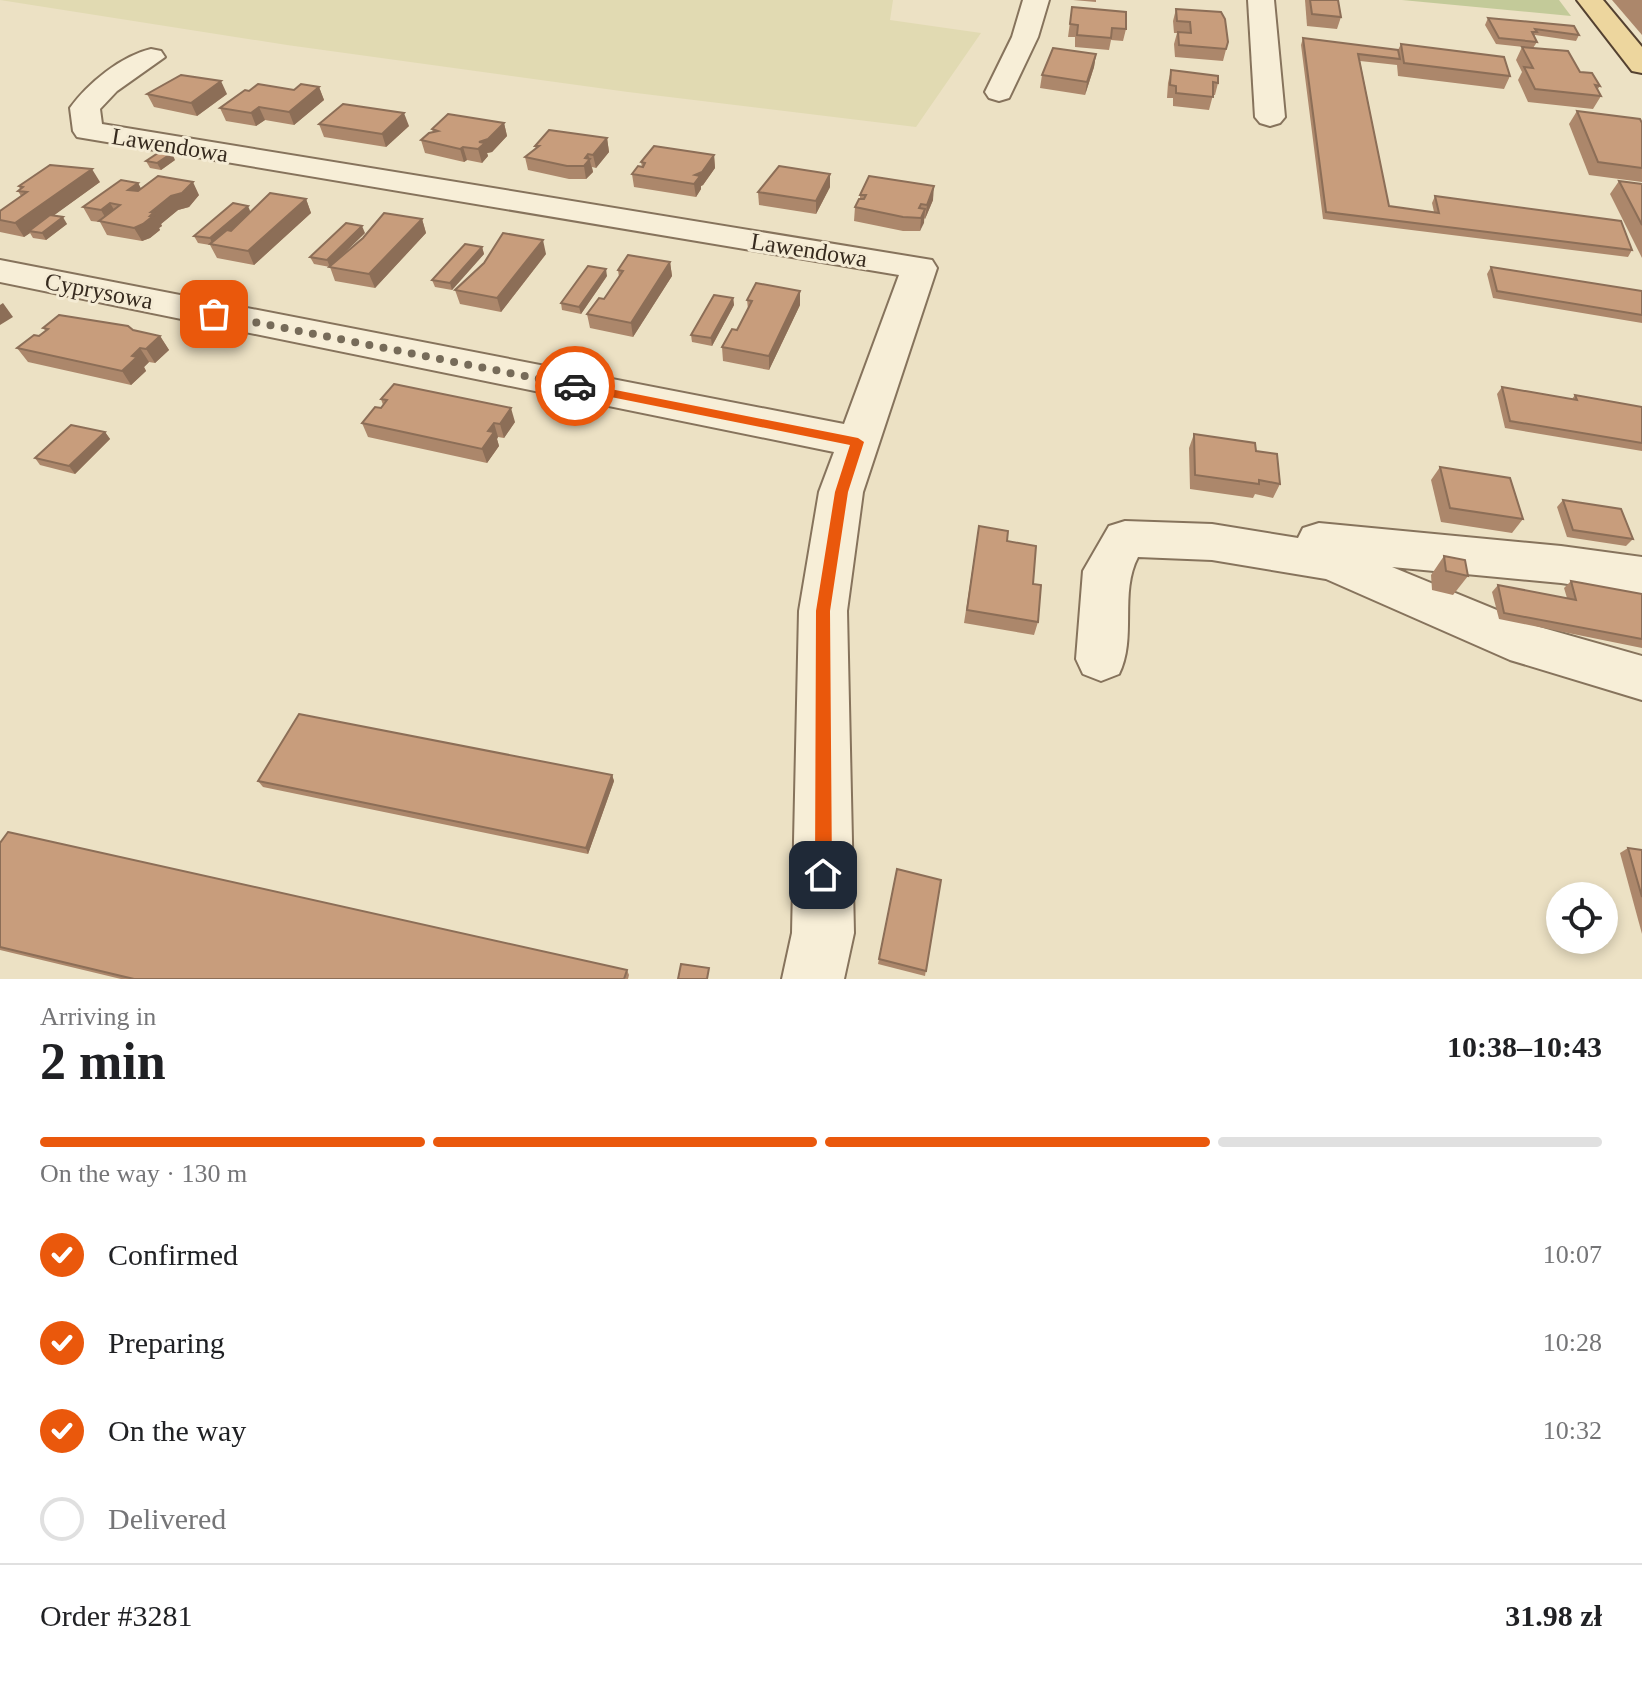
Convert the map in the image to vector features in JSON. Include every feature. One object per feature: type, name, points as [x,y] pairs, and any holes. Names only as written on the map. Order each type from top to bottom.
[{"type":"main road","points":[[1590,0],[1642,65]]},
{"type":"street","points":[[999,92],[1025,37],[1036,0]]},
{"type":"street","points":[[1261,0],[1270,117]]},
{"type":"street","name":"Lawendowa","points":[[151,57],[107,85],[85,108],[88,131],[919,268],[841,492],[823,611],[823,933],[813,979]]},
{"type":"street","name":"Cyprysowa","points":[[0,271],[858,442]]},
{"type":"street","points":[[1192,521],[1287,538],[1419,553],[1583,566],[1642,576]]},
{"type":"street","points":[[1101,659],[1107,571],[1125,539],[1212,542],[1333,562],[1528,645],[1642,678]]},
{"type":"shaded area","points":[[0,0],[893,0],[890,20],[981,33],[916,127],[628,92],[287,45]]},
{"type":"green space","points":[[1402,0],[1559,0],[1571,16]]},
{"type":"building","points":[[1310,0],[1338,0],[1341,17],[1312,14]]},
{"type":"building","points":[[1072,7],[1126,12],[1126,29],[1112,28],[1111,38],[1077,35],[1078,25],[1070,24]]},
{"type":"building","points":[[1176,9],[1221,12],[1225,19],[1226,49],[1179,45],[1178,32],[1191,33],[1190,22],[1177,21]]},
{"type":"building","points":[[1488,18],[1574,26],[1579,35],[1535,29],[1537,32],[1532,32],[1537,42],[1499,38]]},
{"type":"building","points":[[1303,38],[1398,50],[1400,59],[1358,54],[1389,206],[1439,213],[1435,196],[1621,221],[1632,250],[1326,212]]},
{"type":"building","points":[[1401,44],[1504,57],[1510,76],[1404,63]]},
{"type":"building","points":[[1522,47],[1568,51],[1580,72],[1592,73],[1600,86],[1595,85],[1601,96],[1535,89],[1524,67],[1533,68]]},
{"type":"building","points":[[1053,48],[1096,54],[1087,82],[1042,75]]},
{"type":"building","points":[[1171,70],[1218,76],[1218,83],[1213,82],[1213,97],[1176,93],[1176,86],[1170,85]]},
{"type":"building","points":[[181,75],[221,81],[191,103],[147,94]]},
{"type":"building","points":[[258,84],[294,90],[301,84],[319,87],[289,112],[259,107],[251,113],[220,108]]},
{"type":"building","points":[[343,104],[404,113],[382,134],[319,124]]},
{"type":"building","points":[[1577,111],[1640,119],[1642,168],[1598,162]]},
{"type":"building","points":[[448,114],[504,123],[488,139],[479,142],[485,143],[478,149],[460,149],[421,140],[429,133],[438,131],[432,129]]},
{"type":"building","points":[[549,130],[607,138],[593,155],[588,154],[585,158],[590,159],[584,166],[567,166],[525,157],[539,146],[535,146]]},
{"type":"building","points":[[654,146],[714,155],[702,172],[695,175],[700,176],[694,184],[632,174],[638,166],[643,167],[645,163],[641,162]]},
{"type":"building","points":[[161,151],[172,153],[157,163],[146,161]]},
{"type":"building","points":[[50,165],[92,169],[15,223],[0,220],[0,211],[27,192],[18,191],[23,187],[19,186]]},
{"type":"building","points":[[779,166],[830,174],[816,201],[758,192]]},
{"type":"building","points":[[158,176],[193,182],[182,193],[171,196],[151,212],[154,212],[150,216],[153,216],[134,228],[99,221],[120,205],[110,203],[101,210],[83,207],[121,180],[138,183],[128,190],[138,191]]},
{"type":"building","points":[[869,176],[934,186],[927,205],[921,204],[919,208],[925,209],[921,218],[855,207],[859,199],[864,199],[866,195],[860,195]]},
{"type":"building","points":[[1619,181],[1642,184],[1642,225]]},
{"type":"building","points":[[270,193],[306,199],[248,251],[210,244],[227,230],[231,231]]},
{"type":"building","points":[[233,203],[248,206],[210,238],[194,236]]},
{"type":"building","points":[[384,213],[422,219],[369,274],[329,267],[363,238]]},
{"type":"building","points":[[50,215],[63,217],[42,233],[29,231]]},
{"type":"building","points":[[346,223],[362,226],[327,260],[310,257]]},
{"type":"building","points":[[503,233],[543,240],[497,298],[455,290],[484,263]]},
{"type":"building","points":[[465,244],[482,247],[450,283],[432,280]]},
{"type":"building","points":[[628,255],[670,262],[631,323],[587,314],[599,298],[604,299],[623,271],[618,270]]},
{"type":"building","points":[[588,266],[606,269],[579,307],[561,303]]},
{"type":"building","points":[[1491,267],[1642,291],[1642,315],[1497,291]]},
{"type":"building","points":[[756,283],[800,291],[769,356],[722,347],[732,329],[737,330],[752,301],[747,300]]},
{"type":"building","points":[[714,295],[733,298],[711,338],[691,335]]},
{"type":"building","points":[[59,315],[128,326],[160,336],[146,349],[140,348],[132,356],[137,357],[122,371],[17,348],[48,329],[43,328]]},
{"type":"building","points":[[394,384],[511,408],[500,424],[494,423],[488,431],[494,432],[482,449],[362,423],[375,407],[381,408],[387,400],[381,399]]},
{"type":"building","points":[[1502,387],[1577,400],[1575,395],[1642,407],[1642,443],[1510,421]]},
{"type":"building","points":[[71,425],[105,432],[69,466],[35,458]]},
{"type":"building","points":[[1194,434],[1255,443],[1256,451],[1277,454],[1280,484],[1195,475]]},
{"type":"building","points":[[1440,467],[1510,478],[1523,519],[1450,508]]},
{"type":"building","points":[[1563,500],[1621,509],[1633,539],[1573,530]]},
{"type":"building","points":[[979,526],[1008,531],[1007,541],[1036,546],[1033,584],[1041,585],[1038,622],[967,610]]},
{"type":"building","points":[[1444,556],[1465,560],[1468,576],[1446,571]]},
{"type":"building","points":[[1571,581],[1642,594],[1642,639],[1504,613],[1498,585],[1576,600]]},
{"type":"building","points":[[299,714],[612,775],[586,848],[258,781]]},
{"type":"building","points":[[8,832],[627,970],[624,979],[134,979],[0,947],[0,843]]},
{"type":"building","points":[[1628,848],[1642,850],[1642,897]]},
{"type":"building","points":[[897,869],[941,880],[926,971],[879,959]]},
{"type":"building","points":[[681,964],[709,968],[707,979],[678,979]]},
{"type":"way so far","points":[[214,314],[575,386]]},
{"type":"route","points":[[575,386],[858,442],[841,492],[823,611],[823,875]]}]
